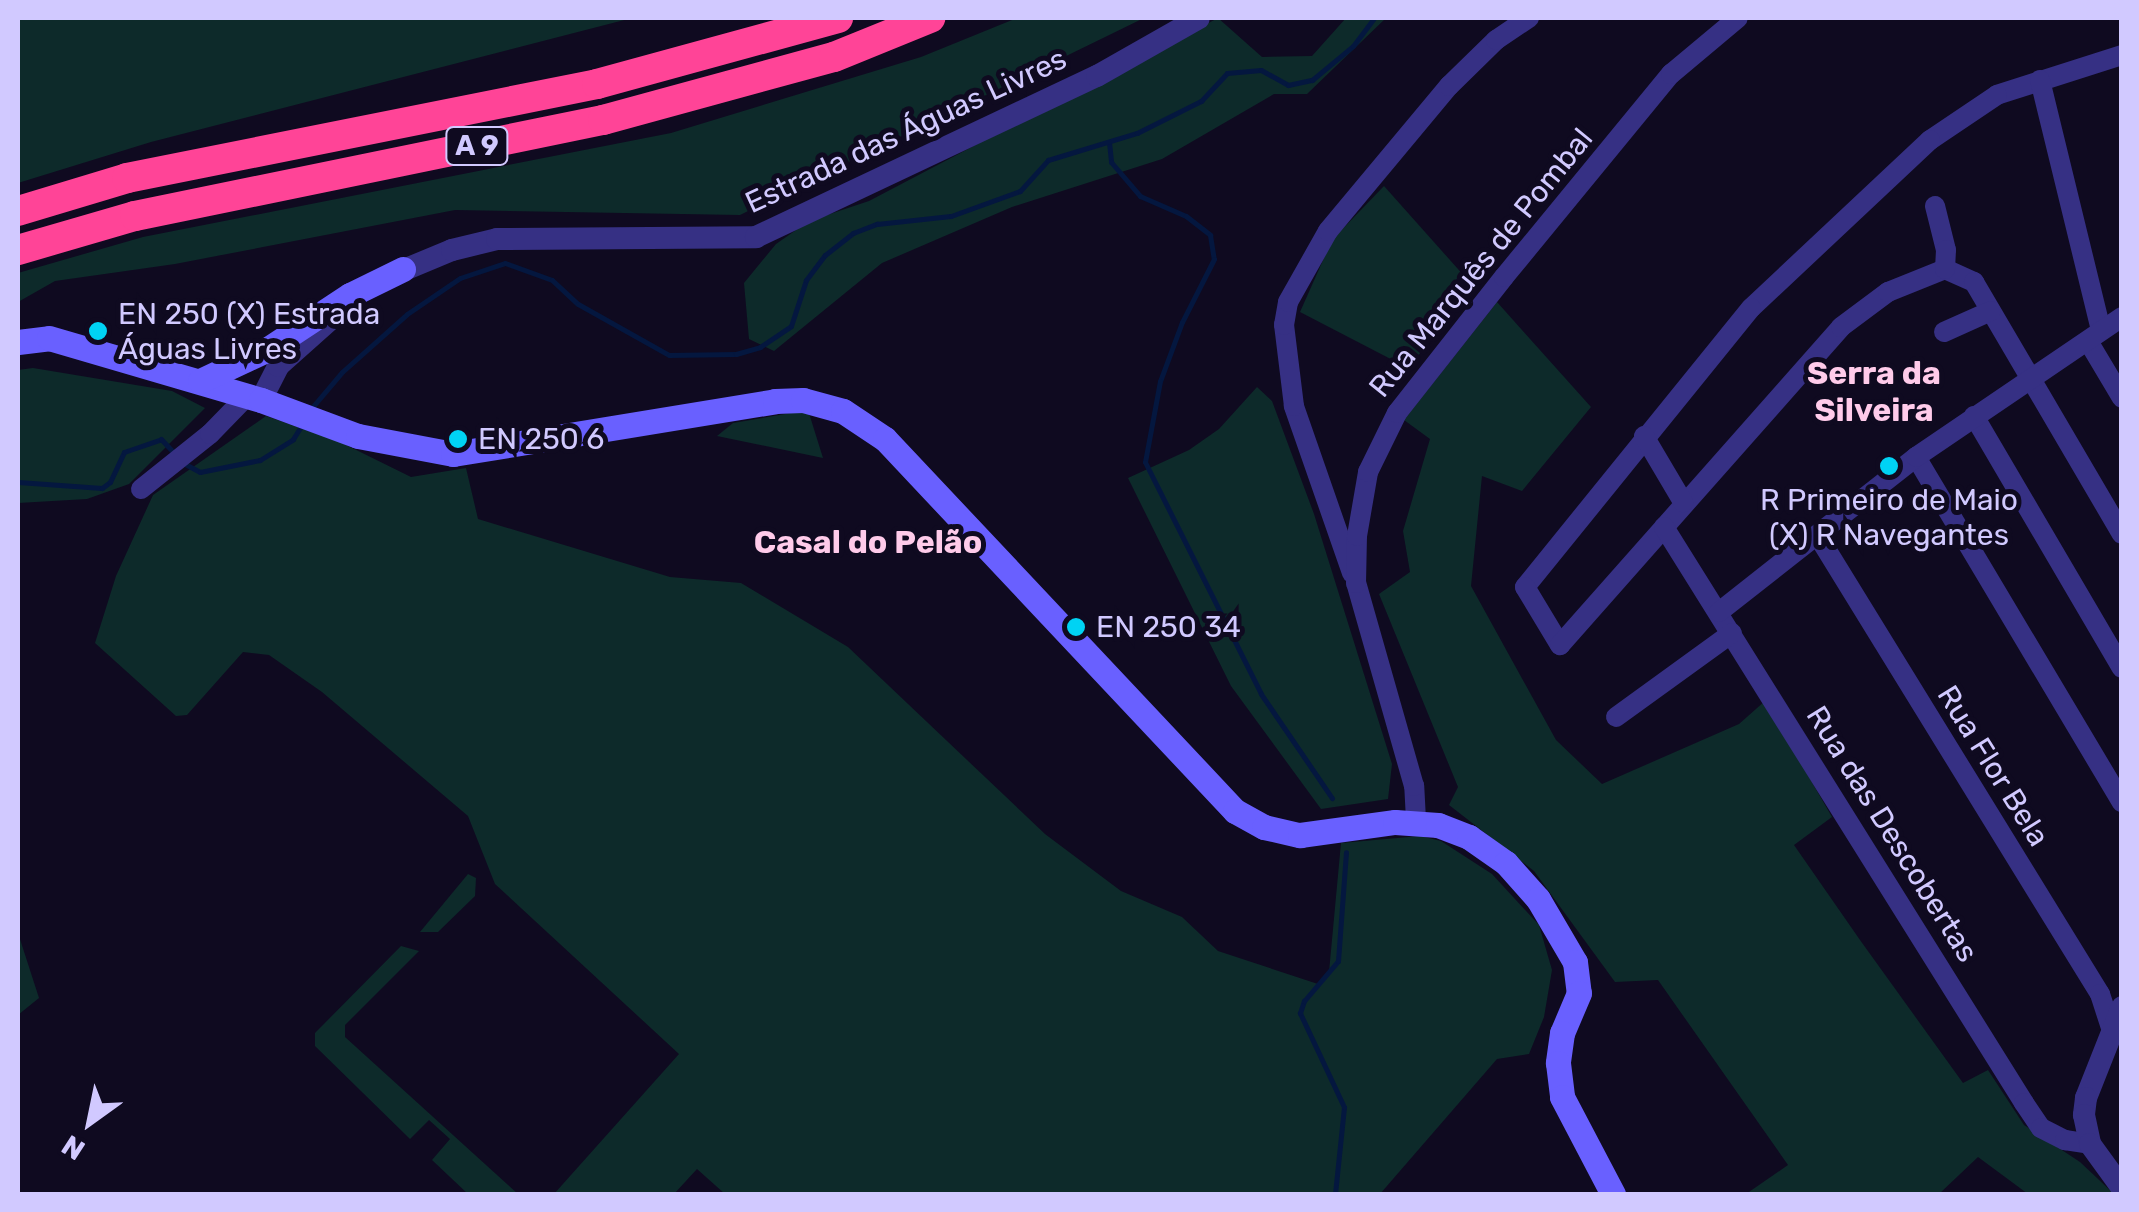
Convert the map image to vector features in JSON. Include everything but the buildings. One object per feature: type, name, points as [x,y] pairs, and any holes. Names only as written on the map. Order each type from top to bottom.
[{"type":"highway","name":"A 9","points":[[18,211],[126,178],[598,84],[838,18]]},
{"type":"highway","name":"A 9","points":[[18,250],[135,216],[603,120],[834,57],[930,18]]},
{"type":"main road","points":[[200,382],[251,358],[350,295],[403,269]]},
{"type":"main road","points":[[18,338],[50,338],[249,396],[395,444],[453,454],[775,402],[803,400],[843,411],[885,439],[1234,811],[1264,828],[1300,835],[1416,820],[1469,838],[1506,863],[1538,899],[1575,962],[1579,993],[1562,1032],[1558,1063],[1562,1097],[1613,1194]]},
{"type":"main road","points":[[18,354],[50,338]]},
{"type":"main road","points":[[249,396],[251,358]]},
{"type":"street","name":"Estrada das Águas Livres","points":[[249,396],[356,298],[403,269],[497,239],[756,237],[1097,76],[1199,18]]},
{"type":"street","points":[[1356,584],[1294,406],[1284,324],[1288,302],[1328,231],[1449,86],[1496,40],[1530,18]]},
{"type":"street","name":"Rua Marquês de Pombal","points":[[1416,820],[1414,786],[1384,694],[1356,584],[1357,536],[1368,472],[1397,413],[1670,74],[1738,18]]},
{"type":"street","points":[[2122,56],[1997,96],[1930,140],[1751,308],[1525,586],[1560,645],[1842,326],[1888,292],[1945,269],[1974,282],[2122,534]]},
{"type":"street","points":[[2040,80],[2094,336],[2122,398]]},
{"type":"street","points":[[1936,206],[1946,250],[1945,269]]},
{"type":"street","points":[[1944,332],[1990,311]]},
{"type":"street","points":[[1719,612],[1916,457],[2122,316]]},
{"type":"street","points":[[141,490],[249,396]]},
{"type":"street","points":[[1974,416],[2122,668]]},
{"type":"street","points":[[1644,436],[1683,502]]},
{"type":"street","points":[[1916,457],[2122,802]]},
{"type":"street","name":"Rua das Descobertas","points":[[1664,527],[2024,1102],[2042,1128],[2065,1140],[2090,1144]]},
{"type":"street","name":"Rua Flor Bela","points":[[1818,536],[2100,994],[2112,1030]]},
{"type":"street","points":[[1616,716],[1732,633]]},
{"type":"street","points":[[2122,1007],[2086,1098],[2090,1144],[2122,1188]]},
{"type":"green space","points":[[18,18],[632,18],[151,142],[18,183]]},
{"type":"green space","points":[[1017,18],[1144,18],[740,215],[455,210],[175,264],[55,281],[18,302],[18,273],[143,237],[671,133],[921,57]]},
{"type":"green space","points":[[1218,18],[1262,57],[1312,56],[1346,18],[1386,18],[1307,94],[1274,94],[1162,159],[1012,207],[882,263],[774,351],[749,339],[744,283],[776,244],[809,221],[869,201]]},
{"type":"green space","points":[[1384,186],[1474,287],[1408,368],[1300,312],[1332,240]]},
{"type":"green space","points":[[1497,302],[1591,407],[1522,491],[1482,476],[1471,586],[1556,740],[1602,784],[1739,724],[1765,701],[1832,817],[1794,845],[1860,940],[1963,1083],[1988,1070],[2024,1125],[2080,1162],[2114,1194],[2028,1194],[1978,1157],[1939,1194],[1746,1194],[1788,1165],[1658,980],[1615,982],[1534,871],[1449,805],[1458,787],[1379,594],[1410,572],[1403,531],[1430,439],[1404,420]]},
{"type":"green space","points":[[33,368],[172,391],[205,408],[129,484],[87,499],[18,503],[18,370]]},
{"type":"green space","points":[[1257,387],[1272,401],[1314,514],[1392,764],[1388,799],[1321,809],[1231,686],[1128,478],[1189,450],[1219,429]]},
{"type":"green space","points":[[808,410],[823,458],[717,436],[733,423]]},
{"type":"green space","points":[[266,416],[338,441],[411,477],[466,468],[478,519],[670,577],[741,583],[848,647],[1045,834],[1121,891],[1182,917],[1218,951],[1321,985],[1329,972],[1341,843],[1420,836],[1441,841],[1492,874],[1539,925],[1552,970],[1544,1017],[1529,1054],[1497,1059],[1380,1194],[725,1194],[697,1169],[674,1194],[554,1194],[679,1054],[495,884],[468,816],[322,692],[269,655],[243,652],[187,715],[176,716],[95,643],[116,576],[153,495]]},
{"type":"green space","points":[[468,874],[476,878],[475,896],[438,932],[420,932]]},
{"type":"green space","points":[[18,933],[39,998],[18,1015]]},
{"type":"green space","points":[[401,946],[419,951],[345,1025],[345,1037],[518,1194],[468,1194],[432,1160],[450,1139],[429,1120],[410,1139],[315,1046],[315,1033]]},
{"type":"waterway","points":[[309,411],[342,372],[407,314],[460,278],[505,263],[552,280],[578,304],[669,355],[736,354],[760,347],[791,326],[806,280],[825,255],[853,233],[877,224],[951,216],[1020,191],[1048,160],[1137,133],[1201,101],[1227,73],[1261,70],[1288,85],[1312,80],[1353,46],[1374,18]]},
{"type":"waterway","points":[[1109,142],[1111,162],[1140,196],[1186,216],[1210,235],[1214,259],[1182,322],[1160,381],[1145,462],[1261,694],[1332,798]]},
{"type":"waterway","points":[[185,464],[200,472],[260,460],[293,439],[301,426]]},
{"type":"waterway","points":[[18,482],[102,488],[110,482],[124,452],[161,439],[177,456]]},
{"type":"waterway","points":[[1335,1194],[1344,1107],[1300,1013],[1304,1001],[1338,961],[1346,852]]},
{"type":"place","name":"EN 250 (X) Estrada Águas Livres","points":[[98,331]]},
{"type":"place","name":"EN 250 6","points":[[458,439]]},
{"type":"place","name":"R Primeiro de Maio (X) R Navegantes","points":[[1889,466]]},
{"type":"place","name":"EN 250 34","points":[[1076,627]]},
{"type":"district","name":"Serra da Silveira","points":[[1874,392]]},
{"type":"district","name":"Casal do Pelão","points":[[868,542]]}]
